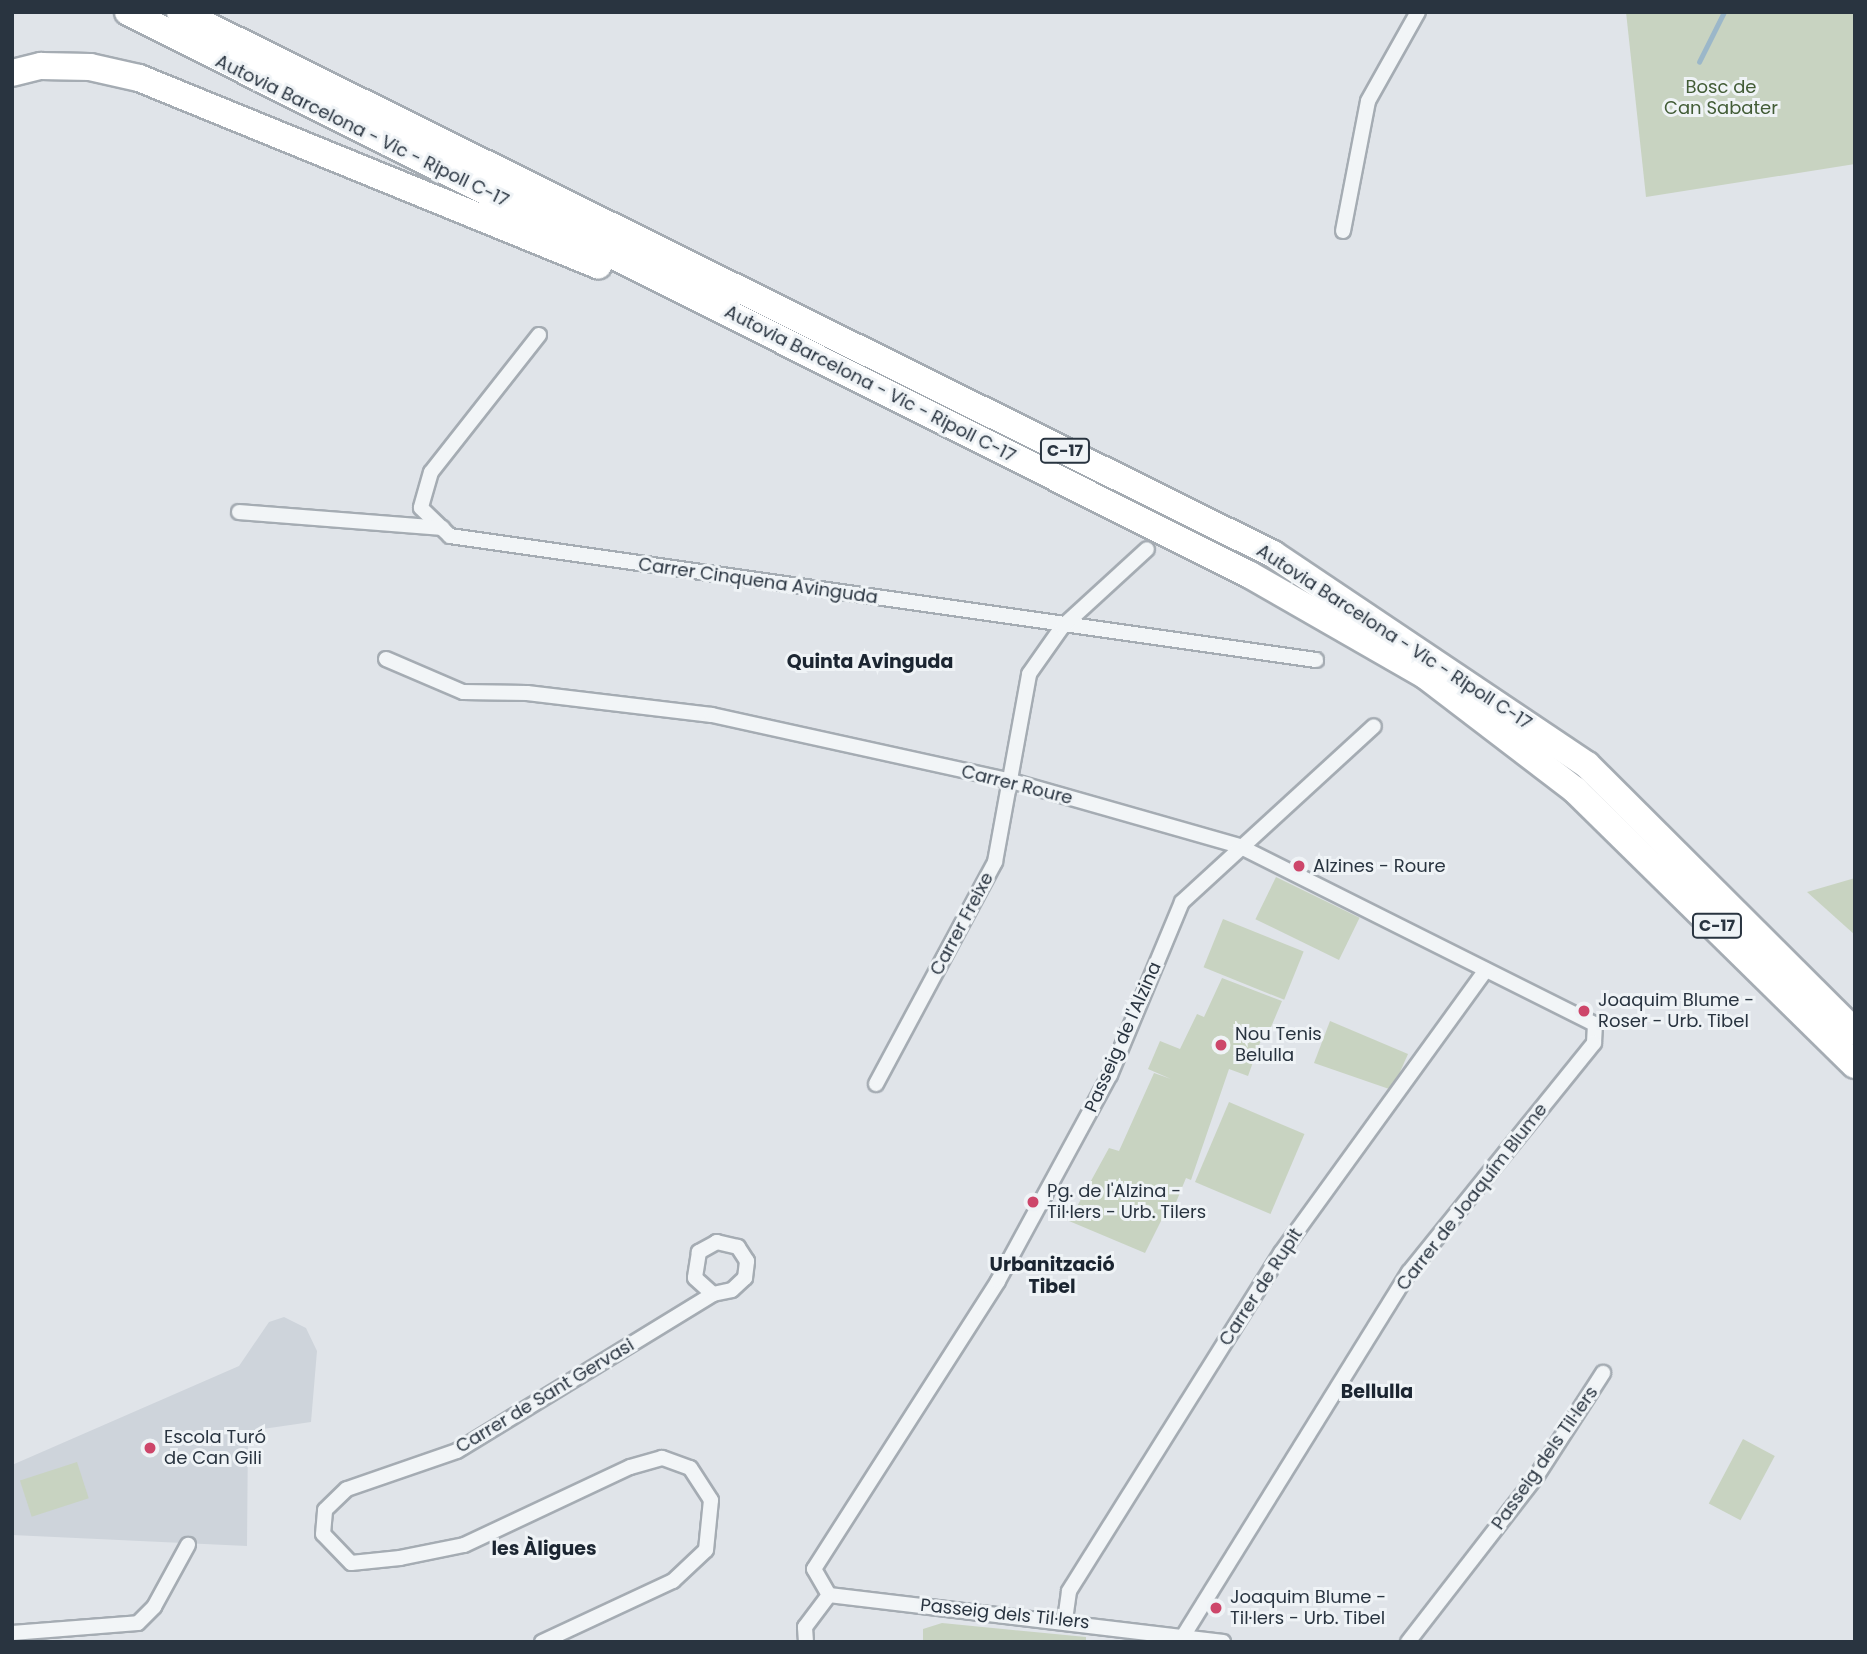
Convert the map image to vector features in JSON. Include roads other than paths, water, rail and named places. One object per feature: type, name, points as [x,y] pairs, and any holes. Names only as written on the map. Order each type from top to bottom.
[{"type":"highway","name":"Autovia Barcelona - Vic - Ripoll C-17","points":[[128,12],[1250,575],[1426,676],[1575,790],[1855,1065]]},
{"type":"highway","name":"Autovia Barcelona - Vic - Ripoll C-17","points":[[180,12],[1273,554],[1587,765],[1855,1032]]},
{"type":"highway","points":[[12,73],[41,66],[90,67],[139,78],[757,327]]},
{"type":"street","points":[[1343,231],[1368,102],[1418,12]]},
{"type":"street","points":[[442,528],[421,508],[431,472],[538,335]]},
{"type":"street","name":"Carrer Cinquena Avinguda","points":[[239,512],[442,528],[450,536],[1062,627],[1316,660]]},
{"type":"street","name":"Carrer Freixe","points":[[877,1084],[995,862],[1029,674],[1062,627],[1147,549]]},
{"type":"street","name":"Carrer Roure","points":[[386,659],[463,692],[527,693],[712,715],[1011,781],[1239,846],[1595,1024],[1594,1043]]},
{"type":"street","name":"Passeig de l'Alzina","points":[[829,1595],[814,1569],[1004,1270],[1110,1075],[1181,902],[1239,846],[1374,726]]},
{"type":"street","name":"Carrer de Rupit","points":[[1065,1620],[1069,1591],[1281,1253],[1486,970]]},
{"type":"street","name":"Carrer de Joaquím Blume","points":[[1180,1639],[1409,1272],[1594,1043]]},
{"type":"street","name":"Carrer de Sant Gervasi","points":[[542,1642],[673,1581],[706,1550],[711,1500],[690,1468],[662,1458],[630,1467],[464,1545],[400,1558],[351,1563],[323,1534],[325,1510],[347,1489],[457,1451],[713,1294]]},
{"type":"street","name":"Passeig dels Til·lers","points":[[1408,1642],[1536,1477],[1604,1373]]},
{"type":"street","points":[[12,1633],[138,1623],[154,1607],[188,1545]]},
{"type":"street","points":[[806,1642],[805,1627],[829,1595]]},
{"type":"street","name":"Passeig dels Til·lers","points":[[829,1595],[1065,1620],[1180,1639],[1223,1642]]},
{"type":"waterway","points":[[1699,62],[1724,12]]},
{"type":"place","name":"Alzines - Roure","points":[[1299,866]]},
{"type":"place","name":"Joaquim Blume - Roser - Urb. Tibel","points":[[1584,1011]]},
{"type":"place","name":"Nou Tenis Belulla","points":[[1221,1045]]},
{"type":"place","name":"Pg. de l'Alzina - Til·lers - Urb. Tilers","points":[[1033,1202]]},
{"type":"place","name":"Escola Turó de Can Gili","points":[[150,1448]]},
{"type":"place","name":"Joaquim Blume - Til·lers - Urb. Tibel","points":[[1216,1608]]},
{"type":"district","name":"Quinta Avinguda","points":[[870,662]]},
{"type":"district","name":"Urbanització Tibel","points":[[1052,1276]]},
{"type":"district","name":"Bellulla","points":[[1377,1392]]},
{"type":"district","name":"les Àligues","points":[[544,1549]]},
{"type":"park label","name":"Bosc de Can Sabater","points":[[1721,98]]}]
